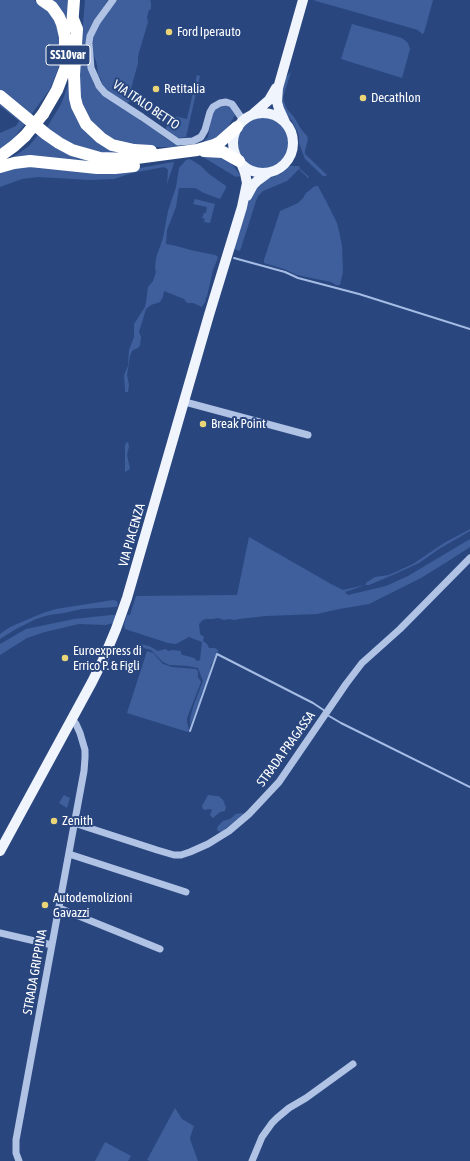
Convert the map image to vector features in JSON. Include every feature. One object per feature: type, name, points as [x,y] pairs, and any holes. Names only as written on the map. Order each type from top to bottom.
[{"type":"highway","points":[[42,0],[52,7],[59,17],[65,37],[65,46],[57,81],[57,90]]},
{"type":"highway","name":"SS10var","points":[[0,156],[25,136],[43,114],[57,90],[68,57],[74,0]]},
{"type":"highway","points":[[73,19],[77,29],[74,75],[75,98],[86,124],[101,138],[119,147],[143,151],[174,153]]},
{"type":"highway","points":[[0,96],[59,143],[72,150],[90,156],[129,159],[194,151],[223,152],[240,162]]},
{"type":"highway","points":[[0,167],[30,161],[97,168],[134,166],[175,157],[214,145],[220,142],[240,124]]},
{"type":"main road","points":[[279,82],[269,100],[240,124],[234,136],[234,153],[244,167],[254,172],[265,173],[278,168],[284,164],[291,152],[292,138],[277,102],[279,82],[303,0]]},
{"type":"main road","points":[[253,114],[264,113],[275,115],[287,126]]},
{"type":"main road","name":"VIA PIACENZA","points":[[0,851],[103,660],[127,598],[242,207],[247,183],[245,173],[240,162]]},
{"type":"main road","name":"VIA PIACENZA","points":[[242,207],[253,185],[259,178],[270,172]]},
{"type":"street","name":"VIA ITALO BETTO","points":[[113,0],[97,22],[90,36],[89,43],[91,68],[98,86],[105,93],[142,116],[178,142],[193,141],[201,137],[205,130],[210,112],[213,107],[220,103],[232,104],[240,124]]},
{"type":"street","points":[[184,402],[308,435]]},
{"type":"street","name":"STRADA PRAGASSA","points":[[74,823],[157,850],[181,855],[208,844],[229,831],[250,814],[279,782],[362,663],[409,621],[470,558]]},
{"type":"street","name":"STRADA GRIPPINA","points":[[19,1161],[16,1153],[16,1144],[84,771],[85,750],[76,724],[72,719]]},
{"type":"street","points":[[69,854],[186,892]]},
{"type":"street","points":[[59,908],[160,949]]},
{"type":"street","points":[[0,933],[52,945]]},
{"type":"street","points":[[252,1161],[262,1137],[277,1118],[289,1108],[306,1098],[353,1064]]},
{"type":"shaded area","points":[[0,0],[34,0],[46,7],[61,28],[62,56],[57,72],[50,89],[31,115],[0,90]]},
{"type":"shaded area","points":[[52,0],[71,0],[69,22],[63,12]]},
{"type":"shaded area","points":[[85,0],[108,0],[89,30],[86,41],[91,76],[94,85],[103,95],[179,146],[132,147],[110,139],[90,122],[80,98],[79,72]]},
{"type":"shaded area","points":[[117,0],[150,0],[151,2],[151,9],[149,10],[147,17],[148,22],[138,56],[138,63],[129,102],[127,103],[104,90],[102,81],[98,75],[93,52],[94,34],[99,23]]},
{"type":"shaded area","points":[[314,0],[433,0],[424,33],[422,34],[418,30]]},
{"type":"shaded area","points":[[352,24],[402,38],[408,43],[410,49],[402,78],[341,59]]},
{"type":"shaded area","points":[[291,72],[283,97],[284,102],[287,109],[307,136],[308,139],[305,154],[327,175],[326,176],[323,176],[305,159],[299,143],[297,131],[292,121],[285,113],[280,98],[286,77]]},
{"type":"shaded area","points":[[197,75],[200,76],[186,137],[178,138],[166,129],[166,123],[173,116],[187,119]]},
{"type":"shaded area","points":[[69,83],[74,111],[121,151],[118,154],[99,152],[69,143],[46,129],[61,104]]},
{"type":"shaded area","points":[[0,103],[25,124],[12,140],[0,149],[0,133],[16,126],[19,121],[0,106]]},
{"type":"shaded area","points":[[225,105],[231,108],[235,115],[223,136],[202,144],[208,137],[214,111],[218,107]]},
{"type":"shaded area","points":[[258,116],[268,116],[282,124],[288,133],[290,143],[288,153],[282,162],[268,170],[258,170],[248,165],[241,158],[236,148],[236,138],[241,128],[248,121]]},
{"type":"shaded area","points":[[38,135],[95,162],[3,163],[29,146]]},
{"type":"shaded area","points":[[208,152],[228,159],[241,176],[236,177],[198,154]]},
{"type":"shaded area","points":[[190,159],[226,186],[226,188],[220,199],[195,188],[179,188],[176,207],[167,230],[166,244],[215,255],[218,257],[213,270],[207,296],[202,307],[193,303],[187,303],[184,299],[164,291],[160,302],[151,305],[146,309],[139,332],[141,337],[140,345],[132,351],[130,356],[127,375],[129,385],[128,392],[125,392],[124,375],[128,366],[129,350],[134,337],[134,324],[145,307],[148,287],[153,281],[156,272],[156,258],[163,238],[168,211],[176,187],[179,168],[186,160]]},
{"type":"shaded area","points":[[174,162],[167,184],[168,170],[164,167],[132,173],[114,179],[90,180],[38,177],[22,179],[0,187],[0,170],[22,165],[123,171]]},
{"type":"shaded area","points":[[289,166],[300,166],[299,168],[309,177],[308,178],[299,169],[287,181],[263,191],[258,196],[256,201],[240,251],[234,249],[250,195],[264,180],[282,173]]},
{"type":"shaded area","points":[[315,186],[318,186],[337,223],[342,246],[343,272],[340,285],[297,275],[264,263],[280,211],[298,203],[306,193]]},
{"type":"shaded area","points":[[195,199],[215,204],[210,223],[204,222],[205,219],[202,218],[204,213],[206,213],[207,207],[193,204]]},
{"type":"shaded area","points":[[128,442],[129,446],[127,455],[130,469],[125,472],[125,446]]},
{"type":"shaded area","points":[[470,529],[470,531],[439,549],[419,563],[369,585],[365,585],[375,577],[389,575],[413,564],[444,543]]},
{"type":"shaded area","points":[[249,537],[343,590],[365,585],[345,592],[348,595],[386,586],[408,576],[470,539],[470,547],[450,560],[421,578],[369,604],[317,614],[266,616],[234,620],[224,620],[218,618],[203,620],[199,624],[200,634],[204,637],[203,641],[209,648],[215,648],[218,651],[211,665],[208,680],[201,694],[190,726],[193,707],[203,681],[198,668],[169,665],[163,662],[151,650],[144,648],[140,644],[149,646],[158,651],[165,649],[169,651],[181,651],[181,654],[194,658],[197,661],[200,660],[202,642],[189,637],[176,644],[168,643],[125,629],[124,625],[127,615],[130,615],[136,596],[237,595]]},
{"type":"shaded area","points":[[113,600],[117,601],[118,605],[116,607],[82,609],[49,615],[36,619],[0,639],[0,634],[10,627],[43,613],[56,609]]},
{"type":"shaded area","points":[[116,615],[113,623],[106,625],[79,624],[45,632],[27,638],[0,655],[0,644],[26,629],[74,619]]},
{"type":"shaded area","points":[[147,651],[153,653],[163,664],[172,667],[196,669],[198,671],[198,677],[201,682],[187,718],[188,732],[127,713]]},
{"type":"shaded area","points":[[64,795],[70,798],[67,808],[59,803]]},
{"type":"shaded area","points":[[208,795],[220,797],[226,807],[225,811],[220,812],[213,818],[210,815],[212,810],[205,810],[202,806]]},
{"type":"shaded area","points":[[242,813],[242,816],[221,832],[218,831],[218,826],[223,821],[230,819],[236,814]]},
{"type":"shaded area","points":[[175,1108],[182,1119],[194,1126],[190,1138],[198,1161],[147,1160]]},
{"type":"shaded area","points":[[105,1142],[131,1156],[128,1161],[95,1161]]},
{"type":"waterway","points":[[234,258],[285,272],[298,278],[359,294],[470,329]]},
{"type":"waterway","points":[[190,731],[217,654],[313,703],[325,711]]},
{"type":"waterway","points":[[329,716],[470,787]]},
{"type":"place","name":"Ford Iperauto","points":[[169,32]]},
{"type":"place","name":"Retitalia","points":[[156,89]]},
{"type":"place","name":"Decathlon","points":[[363,98]]},
{"type":"place","name":"Break Point","points":[[203,424]]},
{"type":"place","name":"Euroexpress di Errico P. & Figli","points":[[65,658]]},
{"type":"place","name":"Zenith","points":[[54,821]]},
{"type":"place","name":"Autodemolizioni Gavazzi","points":[[45,905]]}]
